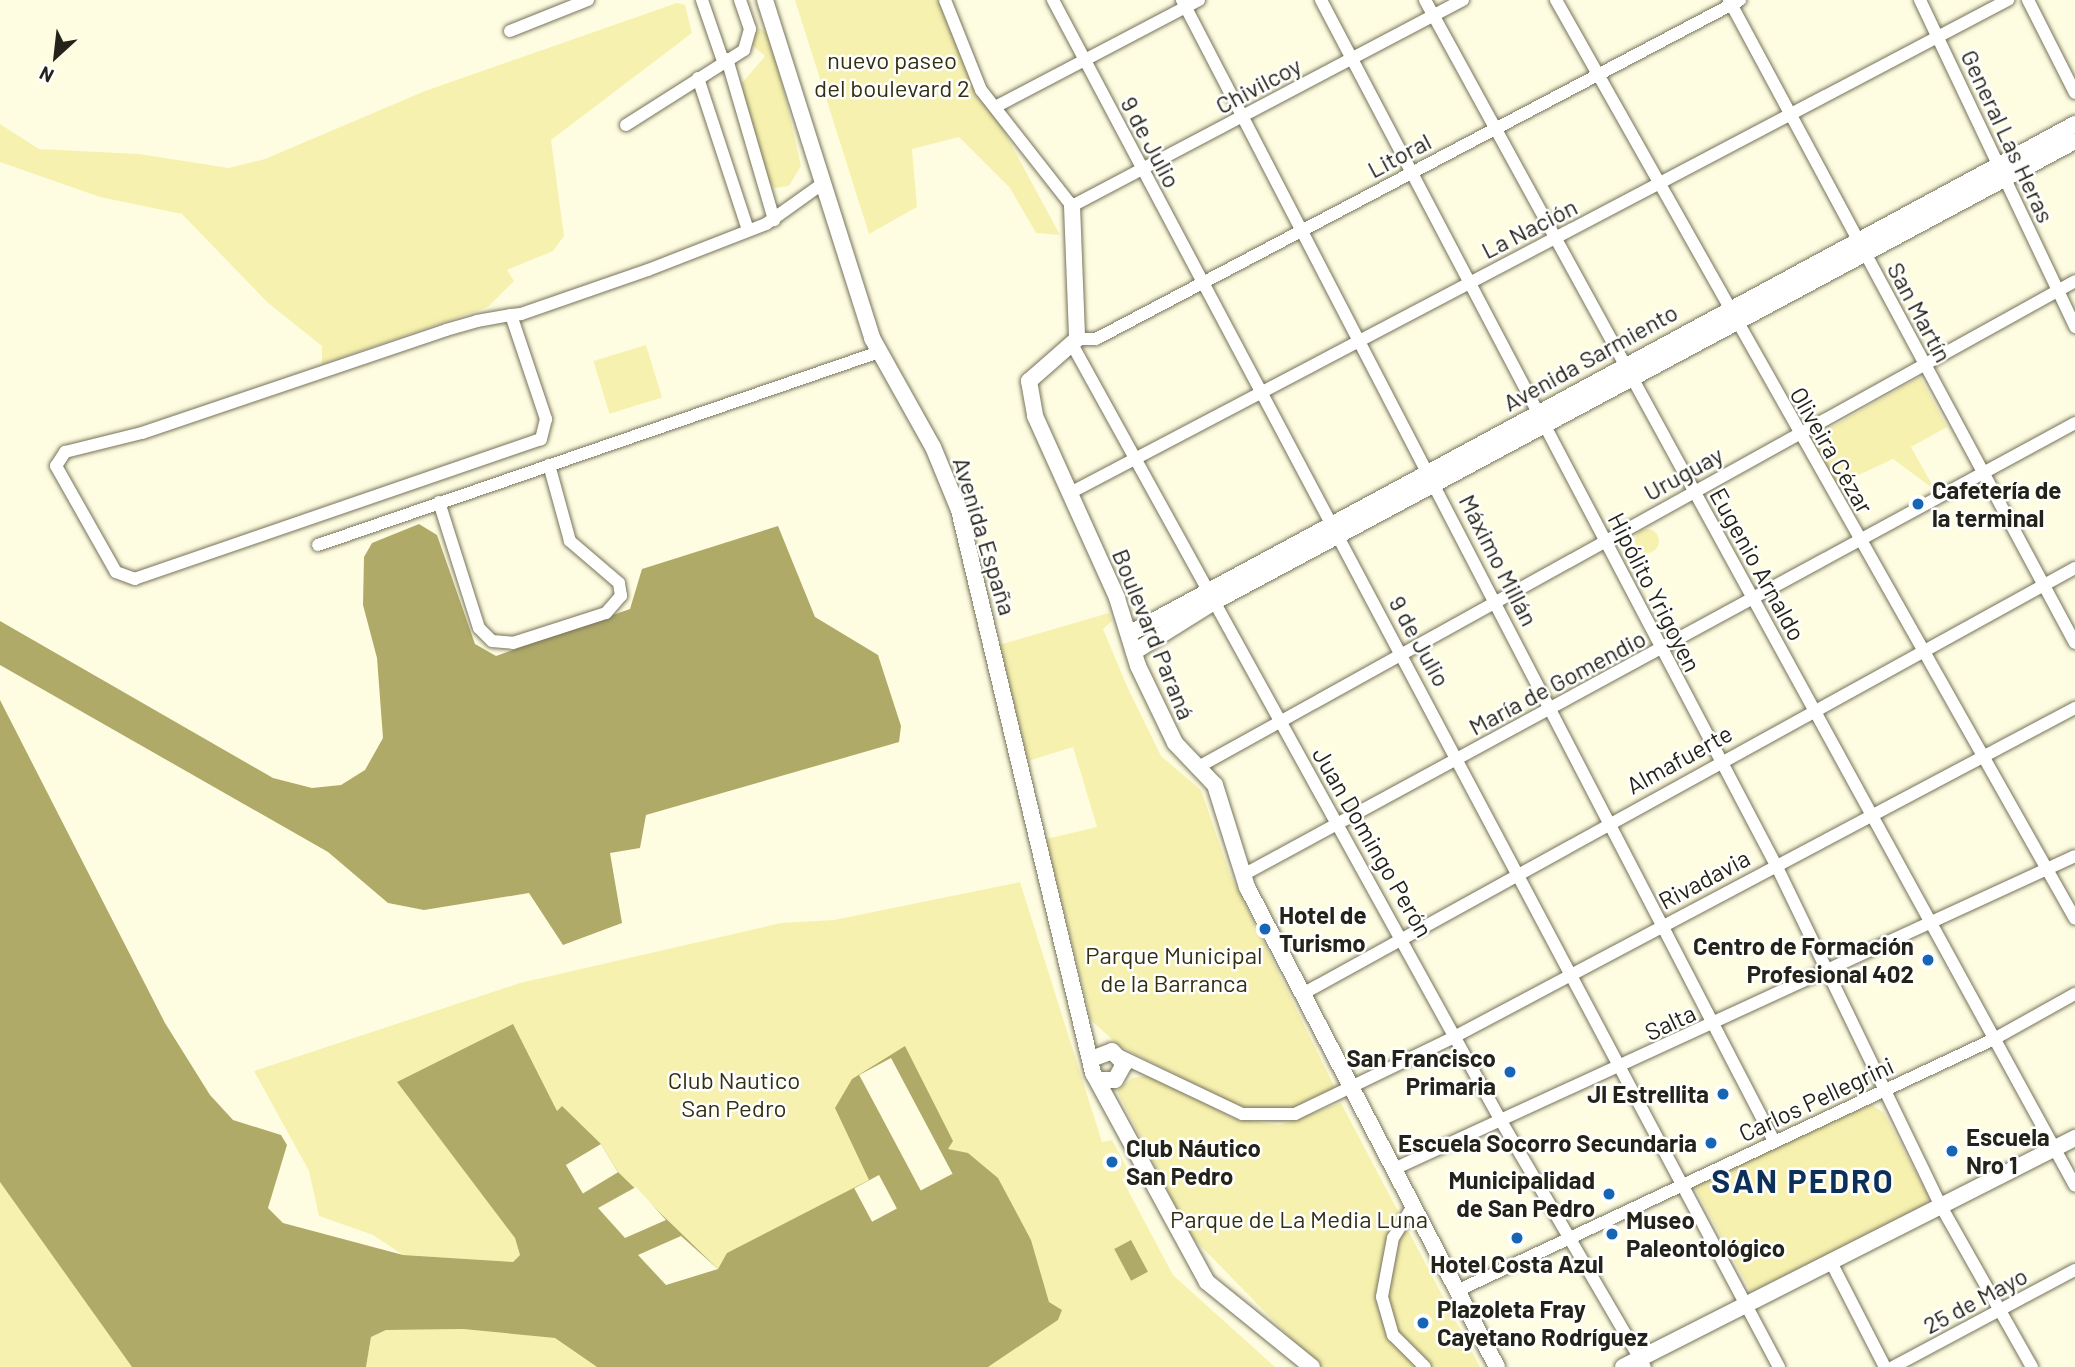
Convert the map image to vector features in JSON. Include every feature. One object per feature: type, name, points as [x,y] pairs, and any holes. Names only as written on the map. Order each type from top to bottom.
[{"type":"main road","name":"Avenida España","points":[[765,0],[822,184],[879,352],[933,447],[959,510],[1086,1023],[1107,1055],[1110,1083],[1207,1282],[1312,1367]]},
{"type":"main road","name":"Avenida Sarmiento","points":[[1129,634],[1209,597],[1433,480],[1628,370],[2001,171],[2075,124]]},
{"type":"main road","name":"Avenida Sarmiento","points":[[2001,171],[2075,141]]},
{"type":"main road","points":[[1072,206],[1075,343]]},
{"type":"main road","name":"Boulevard Paraná","points":[[1075,343],[1034,375],[1029,391],[1135,652],[1175,743],[1202,765],[1220,797],[1242,875],[1306,992],[1497,1367]]},
{"type":"main road","name":"Avenida Sarmiento","points":[[1135,652],[1209,597]]},
{"type":"main road","name":"Avenida España","points":[[1107,1055],[1110,1083]]},
{"type":"main road","points":[[1623,1367],[1643,1362],[1747,1303],[1832,1264],[2075,1138]]},
{"type":"street","points":[[510,31],[588,0]]},
{"type":"street","points":[[702,0],[725,60],[774,220]]},
{"type":"street","points":[[626,125],[744,50],[750,38],[740,0]]},
{"type":"street","points":[[946,0],[981,90],[999,105],[1072,206]]},
{"type":"street","name":"9 de Julio","points":[[1053,0],[1141,169],[1403,651],[1569,975],[1685,1181],[1779,1367]]},
{"type":"street","points":[[999,105],[1084,61],[1184,4],[1199,0]]},
{"type":"street","name":"Hipólito Yrigoyen","points":[[1321,0],[1776,865],[1882,1092],[1941,1208],[2032,1367]]},
{"type":"street","name":"Eugenio Arnaldo","points":[[1425,0],[2075,1186]]},
{"type":"street","name":"Chivilcoy","points":[[1072,206],[1463,0]]},
{"type":"street","name":"Oliveira Cézar","points":[[1556,0],[1656,184],[2075,919]]},
{"type":"street","name":"General Las Heras","points":[[1920,0],[2075,327]]},
{"type":"street","name":"La Nación","points":[[1070,493],[1265,393],[1790,112],[2008,0]]},
{"type":"street","points":[[2028,0],[2075,93]]},
{"type":"street","name":"Litoral","points":[[1075,343],[1096,339],[1203,280],[1302,233],[1733,2]]},
{"type":"street","name":"San Martín","points":[[1733,2],[1860,245],[2075,643]]},
{"type":"street","name":"Máximo Millán","points":[[1184,4],[1358,342],[1552,709],[1660,926],[1774,1142]]},
{"type":"street","points":[[698,78],[748,230]]},
{"type":"street","points":[[511,316],[546,419],[541,439],[148,575],[127,579],[116,572],[56,466],[65,452],[142,433],[446,330],[511,316],[748,230],[774,220],[822,184]]},
{"type":"street","name":"Uruguay","points":[[1202,765],[1798,431],[2075,281]]},
{"type":"street","name":"Juan Domingo Perón","points":[[1075,343],[1209,597],[1404,937],[1501,1121],[1643,1362]]},
{"type":"street","points":[[318,545],[879,352]]},
{"type":"street","name":"María de Gomendio","points":[[1242,875],[1662,650],[2075,424]]},
{"type":"street","points":[[439,502],[479,628],[492,641],[513,643],[606,612],[621,596],[619,583],[570,541],[549,465]]},
{"type":"street","name":"Almafuerte","points":[[1306,992],[1813,708],[2075,568]]},
{"type":"street","name":"Rivadavia","points":[[1151,1069],[1224,1107],[1262,1118],[1295,1114],[1456,1036],[2075,708]]},
{"type":"street","name":"Salta","points":[[1394,1169],[1828,975],[2075,856]]},
{"type":"street","name":"Carlos Pellegrini","points":[[1459,1290],[1569,1235],[1882,1092],[1994,1038],[2075,994]]},
{"type":"street","points":[[1107,1055],[1151,1069]]},
{"type":"street","points":[[1110,1083],[1151,1069]]},
{"type":"street","points":[[1413,1206],[1393,1238],[1382,1297],[1393,1335],[1425,1367]]},
{"type":"street","points":[[1832,1264],[1885,1367]]},
{"type":"street","name":"25 de Mayo","points":[[1894,1367],[2075,1270]]},
{"type":"green space","name":"nuevo paseo del boulevard 2","points":[[795,0],[938,0],[980,101],[993,111],[1060,235],[1036,233],[1010,188],[959,137],[912,149],[917,207],[869,234]]},
{"type":"green space","points":[[677,3],[685,5],[692,33],[551,140],[564,236],[553,251],[507,270],[514,281],[488,307],[322,364],[322,346],[267,302],[182,214],[100,197],[0,162],[0,124],[39,149],[139,154],[229,168],[265,159],[425,91]]},
{"type":"green space","points":[[760,28],[772,38],[801,166],[789,186],[775,188],[761,176],[737,89],[765,56],[753,46],[752,36]]},
{"type":"green space","points":[[646,345],[662,398],[609,414],[593,361]]},
{"type":"green space","points":[[1920,377],[1947,427],[1911,447],[1935,490],[1893,459],[1835,486],[1809,440]]},
{"type":"green space","points":[[1647,529],[1658,536],[1659,541],[1652,552],[1647,553],[1636,546],[1635,541],[1642,530]]},
{"type":"green space","name":"Parque Municipal de la Barranca","points":[[1109,613],[1112,621],[1103,629],[1126,684],[1161,756],[1201,790],[1230,874],[1335,1088],[1295,1107],[1260,1112],[1229,1102],[1118,1045],[1091,1020],[1046,839],[1097,827],[1073,747],[1028,761],[999,645]]},
{"type":"green space","name":"Club Nautico San Pedro","points":[[1020,882],[1102,1142],[1112,1140],[1130,1174],[1122,1179],[1173,1275],[1275,1367],[988,1367],[1058,1320],[1062,1310],[1049,1302],[1031,1240],[986,1168],[953,1173],[721,1291],[515,1238],[520,1255],[513,1262],[403,1255],[373,1235],[319,1216],[309,1171],[254,1071],[520,983],[781,923],[834,920]]},
{"type":"green space","name":"Parque de La Media Luna","points":[[1152,1075],[1233,1118],[1264,1123],[1280,1125],[1341,1103],[1480,1367],[1319,1367],[1190,1235],[1117,1091],[1132,1078]]},
{"type":"green space","points":[[1871,1104],[1884,1113],[1929,1197],[1924,1208],[1751,1292],[1693,1184]]},
{"type":"green space","points":[[0,1182],[26,1215],[132,1367],[0,1367]]},
{"type":"green space","points":[[463,1329],[555,1338],[597,1367],[366,1367],[371,1337],[386,1330]]},
{"type":"shaded area","points":[[419,524],[437,535],[475,644],[496,656],[630,609],[642,569],[778,526],[815,617],[878,655],[901,726],[899,742],[646,815],[640,848],[610,853],[622,923],[563,945],[529,893],[424,910],[388,903],[328,852],[0,665],[0,621],[273,778],[312,788],[341,785],[365,770],[383,738],[377,658],[363,605],[364,557],[372,543]]},
{"type":"shaded area","points":[[0,700],[165,1023],[210,1095],[233,1120],[281,1135],[287,1145],[268,1208],[283,1223],[403,1255],[513,1262],[520,1255],[515,1238],[397,1082],[513,1024],[557,1111],[562,1106],[601,1144],[618,1172],[718,1269],[727,1253],[869,1180],[835,1108],[852,1079],[905,1046],[953,1141],[948,1149],[968,1153],[998,1178],[1031,1240],[1049,1302],[1062,1310],[1058,1320],[988,1367],[597,1367],[555,1338],[463,1329],[386,1330],[371,1337],[366,1367],[132,1367],[0,1182]]},
{"type":"shaded area","points":[[1131,1240],[1148,1272],[1131,1281],[1114,1249]]},
{"type":"pier","points":[[891,1058],[953,1174],[921,1191],[859,1075]]},
{"type":"pier","points":[[601,1144],[618,1172],[583,1193],[566,1165]]},
{"type":"pier","points":[[879,1175],[897,1209],[872,1222],[854,1188]]},
{"type":"pier","points":[[636,1187],[666,1220],[625,1238],[598,1208]]},
{"type":"pier","points":[[681,1236],[718,1269],[666,1285],[638,1255]]},
{"type":"place","name":"Cafetería de la terminal","points":[[1918,504]]},
{"type":"place","name":"Hotel de Turismo","points":[[1265,929]]},
{"type":"place","name":"Centro de Formación Profesional 402","points":[[1928,960]]},
{"type":"place","name":"San Francisco Primaria","points":[[1510,1072]]},
{"type":"place","name":"JI Estrellita","points":[[1723,1094]]},
{"type":"place","name":"Escuela Socorro Secundaria","points":[[1711,1143]]},
{"type":"place","name":"Escuela Nro 1","points":[[1952,1151]]},
{"type":"place","name":"Club Náutico San Pedro","points":[[1112,1162]]},
{"type":"place","name":"Municipalidad de San Pedro","points":[[1609,1194]]},
{"type":"place","name":"Museo Paleontológico","points":[[1612,1234]]},
{"type":"place","name":"Hotel Costa Azul","points":[[1517,1238]]},
{"type":"place","name":"Plazoleta Fray Cayetano Rodríguez","points":[[1423,1323]]},
{"type":"district","name":"SAN PEDRO","points":[[1803,1180]]}]
